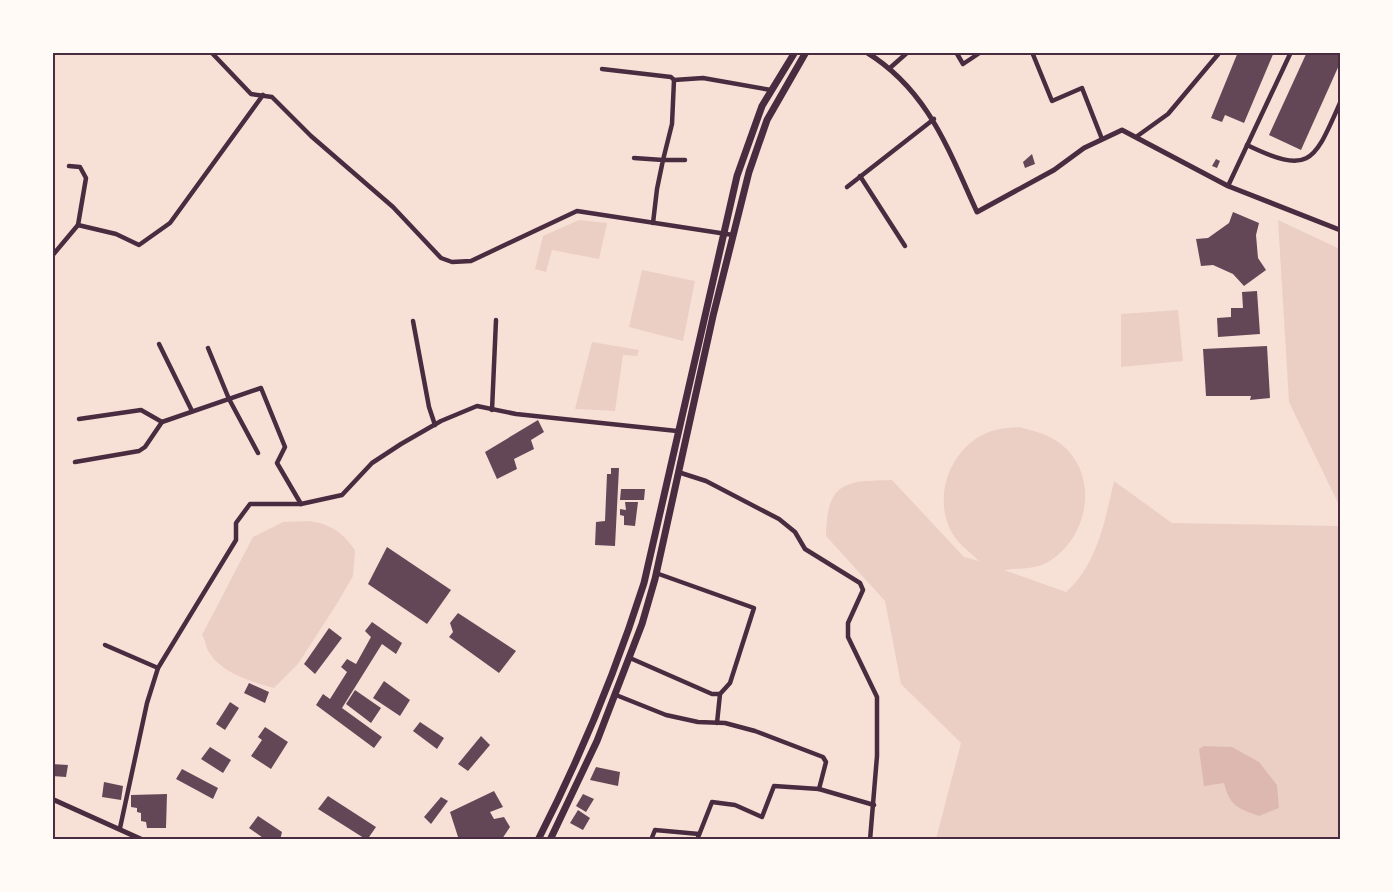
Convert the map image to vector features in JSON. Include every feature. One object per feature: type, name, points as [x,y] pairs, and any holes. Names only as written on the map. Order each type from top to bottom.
[{"type":"main road","points":[[538,840],[571,777],[613,677],[644,583],[677,431],[744,150],[771,90],[795,52]]},
{"type":"main road","points":[[550,840],[578,785],[630,658],[656,573],[733,235],[760,135],[806,52]]},
{"type":"main road","points":[[684,404],[693,408]]},
{"type":"main road","points":[[657,520],[667,522]]},
{"type":"street","points":[[211,52],[251,94],[272,97],[311,136],[393,207],[441,258],[452,262],[471,261],[577,211],[733,235]]},
{"type":"street","points":[[866,52],[891,67],[934,119],[977,212],[1054,170],[1084,148],[1122,130],[1228,186],[1341,230]]},
{"type":"street","points":[[891,67],[908,52]]},
{"type":"street","points":[[956,52],[963,64],[981,52]]},
{"type":"street","points":[[1032,52],[1052,101],[1082,88],[1102,139]]},
{"type":"street","points":[[1136,137],[1168,114],[1220,52]]},
{"type":"street","points":[[1228,186],[1291,52]]},
{"type":"street","points":[[602,69],[671,77],[674,80],[687,77],[703,78],[771,90]]},
{"type":"street","points":[[654,224],[657,189],[672,124],[674,80]]},
{"type":"street","points":[[78,225],[116,234],[139,245],[170,224],[263,95]]},
{"type":"street","points":[[1247,145],[1272,157],[1292,162],[1307,159],[1319,149],[1341,104]]},
{"type":"street","points":[[847,187],[934,119]]},
{"type":"street","points":[[634,158],[685,160]]},
{"type":"street","points":[[52,256],[78,225],[86,178],[80,167],[69,166]]},
{"type":"street","points":[[860,176],[904,246]]},
{"type":"street","points":[[492,410],[496,320]]},
{"type":"street","points":[[413,321],[429,407],[435,424]]},
{"type":"street","points":[[159,344],[192,411]]},
{"type":"street","points":[[208,348],[229,399],[258,453]]},
{"type":"street","points":[[75,462],[139,451],[145,447],[162,422],[261,388],[285,447],[278,463],[301,504]]},
{"type":"street","points":[[120,828],[147,703],[158,668],[236,540],[236,523],[250,504],[301,504],[342,495],[372,464],[435,424],[477,406],[492,410],[677,431]]},
{"type":"street","points":[[79,419],[141,410],[162,422]]},
{"type":"street","points":[[678,472],[706,481],[779,519],[795,532],[805,549],[860,583],[863,590],[848,623],[848,637],[876,697],[877,756],[870,840]]},
{"type":"street","points":[[656,573],[754,608],[730,683],[720,694],[717,723]]},
{"type":"street","points":[[105,645],[158,668]]},
{"type":"street","points":[[630,658],[712,694],[720,694]]},
{"type":"street","points":[[616,695],[666,716],[754,731],[823,757],[826,762],[819,789]]},
{"type":"street","points":[[651,840],[655,830],[698,837],[712,802],[733,805],[762,817],[774,786],[819,789],[874,805]]},
{"type":"street","points":[[52,799],[143,840]]},
{"type":"shaded area","points":[[579,220],[607,223],[599,259],[552,250],[546,272],[535,269],[543,236]]},
{"type":"shaded area","points":[[1278,220],[1340,249],[1340,507],[1289,402]]},
{"type":"shaded area","points":[[642,270],[695,281],[683,341],[629,327]]},
{"type":"shaded area","points":[[1178,310],[1183,361],[1121,367],[1121,314]]},
{"type":"shaded area","points":[[592,342],[639,350],[637,356],[623,355],[615,411],[575,409]]},
{"type":"shaded area","points":[[1019,427],[1051,438],[1061,444],[1073,457],[1081,472],[1085,489],[1085,506],[1073,538],[1062,551],[1048,562],[1037,566],[1004,570],[1066,592],[1077,581],[1092,556],[1103,527],[1114,481],[1172,523],[1340,526],[1340,839],[936,839],[961,743],[901,684],[885,601],[826,536],[827,518],[830,505],[841,488],[862,482],[892,480],[964,557],[979,561],[958,541],[949,527],[945,512],[946,483],[951,468],[969,444],[995,430]]},
{"type":"shaded area","points":[[310,521],[330,527],[341,534],[355,550],[353,576],[298,664],[274,688],[247,680],[221,666],[214,659],[202,635],[253,537],[283,522]]},
{"type":"shaded area","points":[[1204,746],[1232,747],[1259,762],[1277,785],[1279,808],[1259,816],[1236,805],[1229,797],[1224,783],[1204,786],[1199,749]]},
{"type":"building","points":[[1238,52],[1274,52],[1244,123],[1225,115],[1222,122],[1211,118]]},
{"type":"building","points":[[1307,52],[1340,52],[1340,63],[1301,150],[1269,135]]},
{"type":"building","points":[[1032,154],[1035,164],[1025,168],[1023,162]]},
{"type":"building","points":[[1216,159],[1220,161],[1217,168],[1212,166]]},
{"type":"building","points":[[1233,212],[1259,223],[1256,235],[1258,258],[1266,270],[1244,286],[1233,274],[1213,265],[1201,266],[1196,239],[1208,238],[1229,223]]},
{"type":"building","points":[[1257,291],[1260,334],[1218,337],[1217,318],[1231,317],[1231,308],[1243,308],[1242,292]]},
{"type":"building","points":[[1267,346],[1270,398],[1250,400],[1251,396],[1206,396],[1203,349]]},
{"type":"building","points":[[538,420],[544,432],[531,440],[534,449],[514,459],[517,469],[497,479],[485,452]]},
{"type":"building","points":[[611,468],[619,468],[615,546],[595,545],[596,522],[605,521],[607,474],[611,474]]},
{"type":"building","points":[[621,489],[645,489],[644,500],[620,500]]},
{"type":"building","points":[[625,502],[638,502],[635,526],[624,525],[624,516],[620,515],[620,509],[626,510]]},
{"type":"building","points":[[387,547],[451,590],[427,624],[368,584]]},
{"type":"building","points":[[458,613],[516,651],[499,673],[449,637],[453,632],[450,623]]},
{"type":"building","points":[[372,622],[402,643],[396,654],[382,644],[342,708],[382,737],[374,748],[316,705],[323,694],[330,699],[347,672],[341,667],[347,659],[356,664],[371,637],[365,631]]},
{"type":"building","points":[[329,628],[342,638],[315,674],[304,664]]},
{"type":"building","points":[[384,681],[410,700],[400,716],[373,698]]},
{"type":"building","points":[[249,683],[269,692],[265,703],[244,693]]},
{"type":"building","points":[[355,690],[381,708],[371,723],[346,704]]},
{"type":"building","points":[[230,702],[239,708],[225,730],[216,724]]},
{"type":"building","points":[[420,722],[444,738],[437,749],[413,731]]},
{"type":"building","points":[[265,727],[288,742],[271,769],[251,756],[262,740],[258,737]]},
{"type":"building","points":[[481,736],[490,745],[468,771],[458,764]]},
{"type":"building","points":[[210,747],[231,760],[223,773],[201,759]]},
{"type":"building","points":[[52,764],[68,765],[66,777],[52,776]]},
{"type":"building","points":[[596,767],[620,772],[618,786],[590,780]]},
{"type":"building","points":[[182,769],[218,788],[213,799],[176,779]]},
{"type":"building","points":[[104,782],[123,786],[121,800],[102,797]]},
{"type":"building","points":[[494,791],[503,807],[490,812],[494,819],[504,817],[510,827],[502,839],[459,840],[450,812]]},
{"type":"building","points":[[167,794],[166,828],[147,828],[146,822],[141,821],[141,813],[137,812],[137,808],[131,807],[131,795]]},
{"type":"building","points":[[583,794],[594,799],[586,812],[576,806]]},
{"type":"building","points":[[328,796],[376,827],[367,840],[318,809]]},
{"type":"building","points":[[441,797],[448,801],[431,824],[424,817]]},
{"type":"building","points":[[578,810],[590,818],[583,830],[570,823]]},
{"type":"building","points":[[258,816],[282,832],[280,840],[266,840],[249,828]]}]
